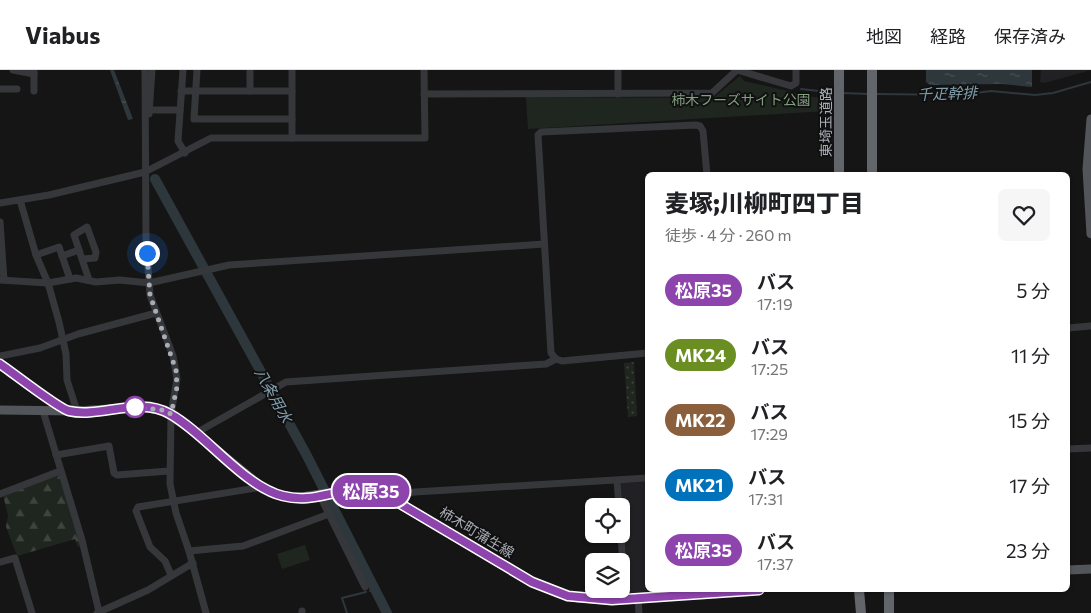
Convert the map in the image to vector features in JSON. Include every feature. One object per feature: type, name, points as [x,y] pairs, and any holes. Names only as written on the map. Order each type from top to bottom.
[{"type":"highway","name":"東埼玉道路","points":[[839,70],[839,172]]},
{"type":"highway","points":[[872,70],[872,172]]},
{"type":"highway","points":[[859,592],[861,613]]},
{"type":"highway","points":[[889,592],[889,613]]},
{"type":"highway","points":[[893,592],[894,613]]},
{"type":"main road","points":[[1091,119],[1087,149],[1091,234]]},
{"type":"main road","name":"柿木町蒲生線","points":[[0,410],[72,411],[142,407],[162,410],[171,414],[262,487],[274,494],[295,498],[364,489],[387,496],[547,589],[577,598],[625,600],[732,592]]},
{"type":"main road","points":[[1070,570],[1091,569]]},
{"type":"street","points":[[13,70],[34,72],[34,92]]},
{"type":"street","points":[[145,70],[145,172],[150,295],[176,370],[177,387],[171,414],[169,471],[173,501],[193,563],[206,613]]},
{"type":"street","points":[[145,172],[152,70]]},
{"type":"street","points":[[183,70],[178,141],[185,153]]},
{"type":"street","points":[[197,70],[194,119],[292,119]]},
{"type":"street","points":[[250,70],[250,91]]},
{"type":"street","points":[[292,70],[292,138]]},
{"type":"street","points":[[0,203],[145,172],[211,138],[425,138],[424,70]]},
{"type":"street","points":[[618,70],[618,94]]},
{"type":"street","points":[[424,94],[712,93],[738,70],[791,86],[796,83],[796,70]]},
{"type":"street","points":[[0,89],[17,89]]},
{"type":"street","points":[[181,90],[292,91]]},
{"type":"street","points":[[149,110],[180,110]]},
{"type":"street","points":[[556,359],[551,349],[537,139],[541,132],[696,125],[700,126],[704,131],[707,172]]},
{"type":"street","points":[[20,200],[36,255],[48,282],[63,340],[72,411]]},
{"type":"street","points":[[0,222],[2,280],[48,282],[70,279],[149,283],[229,265],[544,244]]},
{"type":"street","points":[[82,259],[95,258],[96,252],[87,227],[74,235],[82,259],[89,280]]},
{"type":"street","points":[[36,255],[59,247],[70,279]]},
{"type":"street","points":[[62,256],[79,250]]},
{"type":"street","points":[[0,356],[40,348],[156,314]]},
{"type":"street","points":[[1070,328],[1091,326]]},
{"type":"street","points":[[196,433],[286,382],[546,364],[556,359],[645,353]]},
{"type":"street","points":[[0,364],[72,411]]},
{"type":"street","points":[[44,411],[60,471],[82,540],[98,612],[148,590],[193,563]]},
{"type":"street","points":[[56,455],[109,446],[114,473],[116,474],[169,471]]},
{"type":"street","points":[[1070,449],[1091,448]]},
{"type":"street","points":[[0,494],[60,471]]},
{"type":"street","points":[[387,496],[415,492],[645,478]]},
{"type":"street","points":[[617,480],[618,498]]},
{"type":"street","points":[[172,575],[165,561],[150,547],[136,511],[138,507],[262,487]]},
{"type":"street","points":[[325,494],[329,514],[365,587]]},
{"type":"street","points":[[189,551],[243,546],[329,514]]},
{"type":"street","points":[[622,543],[625,600]]},
{"type":"street","points":[[0,562],[16,558],[32,613]]},
{"type":"street","points":[[638,599],[639,613]]},
{"type":"shaded area","points":[[1041,70],[1091,70],[1045,83],[1040,82]]},
{"type":"shaded area","points":[[645,482],[645,592],[630,593],[630,553],[626,553],[625,543],[630,543],[630,498],[622,498],[621,483]]},
{"type":"green space","name":"柿木フーズサイト公園","points":[[740,76],[744,81],[827,100],[827,111],[528,129],[526,97],[713,98]]},
{"type":"green space","points":[[634,362],[637,416],[628,417],[624,363]]},
{"type":"green space","points":[[59,474],[82,546],[78,547],[75,539],[17,556],[6,527],[8,515],[3,495]]},
{"type":"green space","points":[[305,545],[310,560],[282,569],[277,554]]},
{"type":"water","points":[[110,70],[114,70],[133,119],[128,120]]},
{"type":"water","points":[[926,70],[1032,70],[1032,87],[1002,84],[930,85],[926,82]]},
{"type":"waterway","name":"千疋幹排","points":[[876,94],[960,95],[991,91],[1035,95],[1053,93],[1091,82]]},
{"type":"waterway","name":"千疋幹排","points":[[801,89],[836,93]]},
{"type":"waterway","name":"千疋幹排","points":[[843,93],[868,94]]},
{"type":"waterway","name":"八条用水","points":[[155,179],[306,454],[387,613]]},
{"type":"waterway","name":"八条用水","points":[[370,591],[374,590]]},
{"type":"waterway","points":[[347,613],[342,598],[366,592]]},
{"type":"bus line","name":"松原35","points":[[0,364],[67,411],[96,411],[142,407],[162,410],[171,414],[262,487],[274,494],[304,498],[320,496],[331,492],[364,489],[387,496],[532,582],[557,593],[589,600],[612,600],[730,592]]},
{"type":"route","points":[[135,407],[153,408],[171,414],[177,387],[173,356],[150,295],[147,253]]}]
